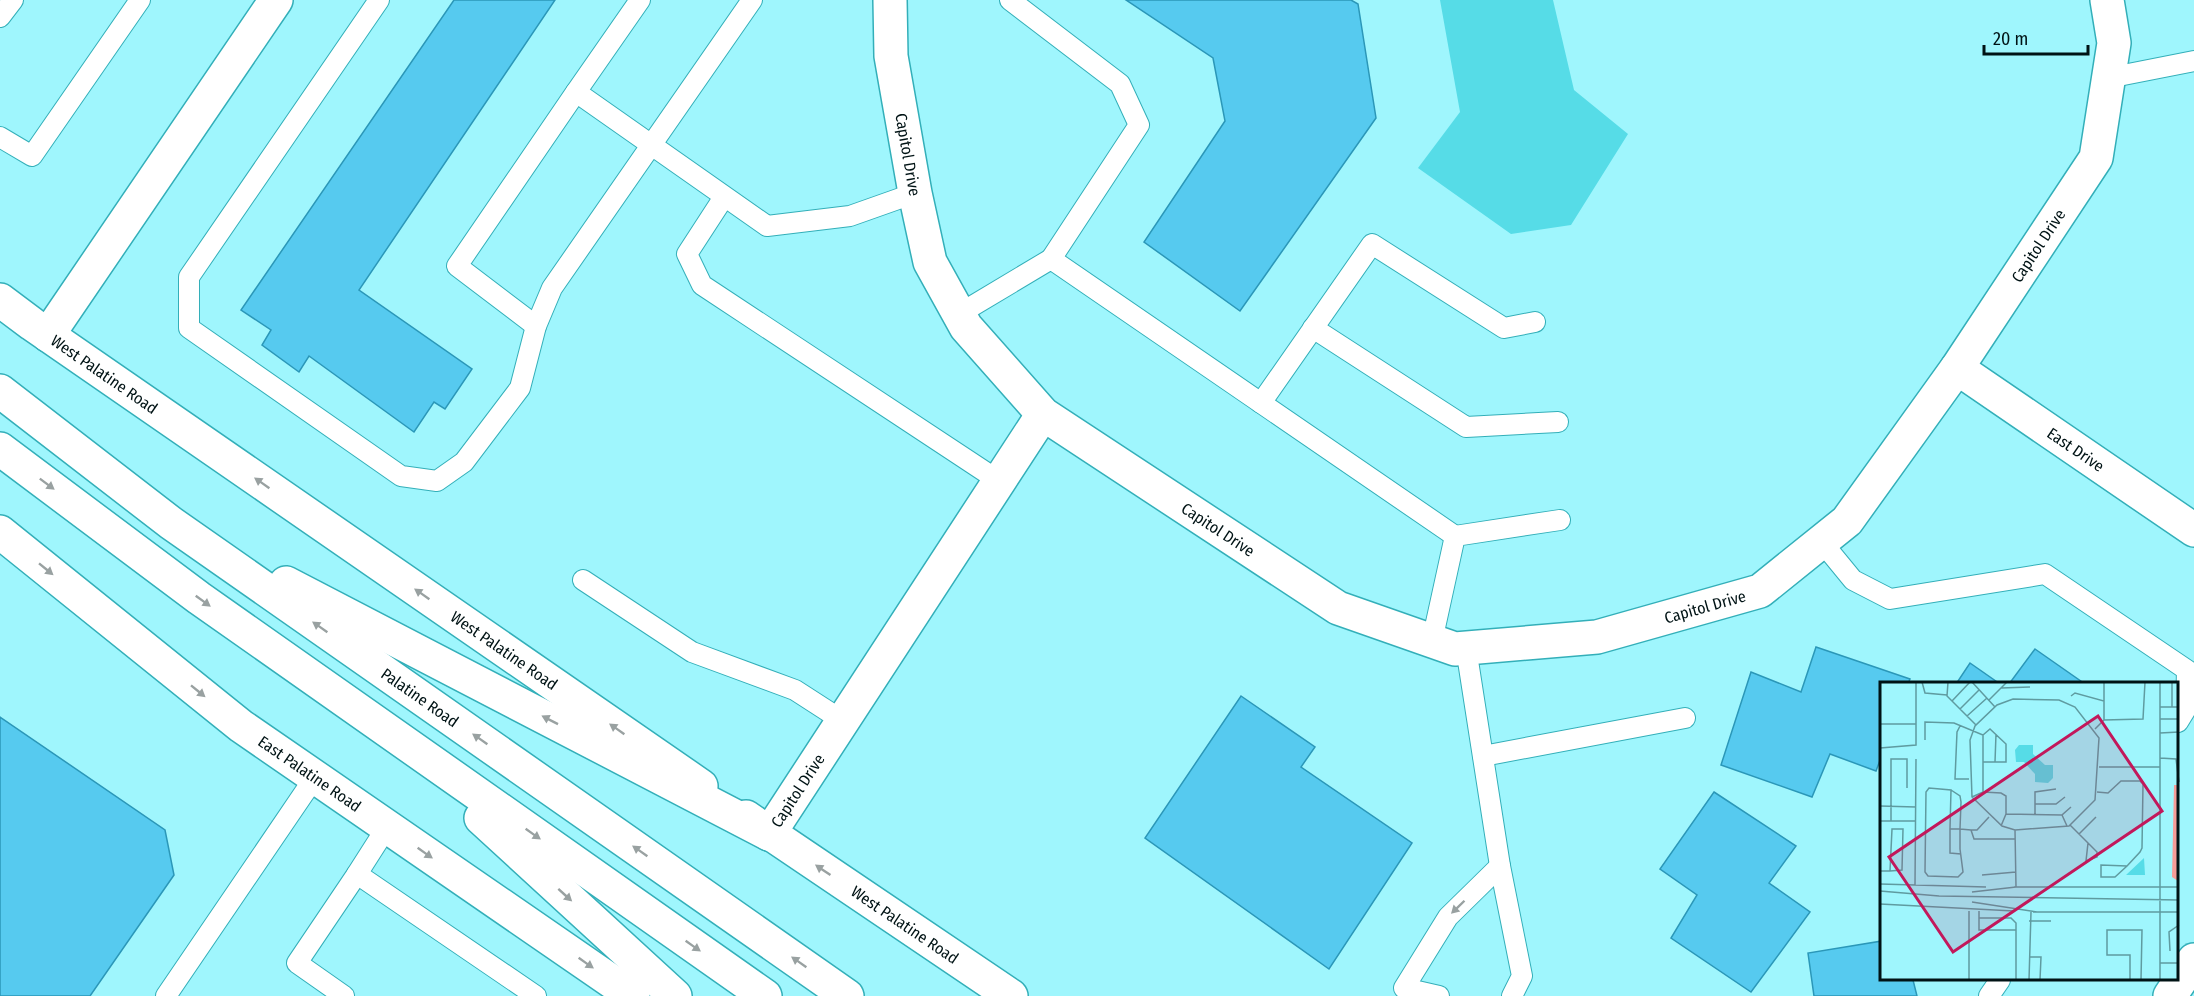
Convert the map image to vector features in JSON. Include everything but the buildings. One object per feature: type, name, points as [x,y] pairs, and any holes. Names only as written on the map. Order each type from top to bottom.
[{"type":"main road","points":[[48,335],[276,0]]},
{"type":"main road","name":"Capitol Drive","points":[[890,0],[891,56],[915,193],[930,262],[966,327],[1043,414],[1338,608],[1455,649],[1597,637],[1760,591],[1847,520],[1957,368],[2096,158],[2114,43],[2107,0]]},
{"type":"main road","name":"West Palatine Road","points":[[0,300],[769,834],[1011,996]]},
{"type":"main road","name":"East Drive","points":[[1957,368],[2194,530]]},
{"type":"main road","name":"Palatine Road","points":[[0,391],[171,523],[847,996]]},
{"type":"main road","name":"Capitol Drive","points":[[769,834],[1043,414]]},
{"type":"main road","points":[[0,449],[199,598],[765,996]]},
{"type":"main road","points":[[171,523],[769,834]]},
{"type":"main road","name":"East Palatine Road","points":[[0,532],[241,726],[633,996]]},
{"type":"main road","points":[[382,728],[675,996]]},
{"type":"main road","points":[[2169,996],[2194,960]]},
{"type":"lane","points":[[0,17],[13,0]]},
{"type":"lane","points":[[0,137],[32,156],[140,0]]},
{"type":"lane","points":[[379,0],[189,277],[189,328],[401,476],[437,481],[464,462],[520,388],[536,326],[552,288],[752,0]]},
{"type":"lane","points":[[536,326],[457,266],[640,0]]},
{"type":"lane","points":[[959,314],[1051,259],[1139,125],[1120,84],[1010,0]]},
{"type":"lane","points":[[2108,78],[2194,61]]},
{"type":"lane","points":[[576,92],[767,226],[850,216],[915,193]]},
{"type":"lane","points":[[724,197],[687,254],[702,285],[999,481]]},
{"type":"lane","points":[[1261,403],[1372,244],[1504,328],[1535,322]]},
{"type":"lane","points":[[1051,259],[1455,536],[1560,520]]},
{"type":"lane","points":[[1313,328],[1466,428],[1558,422]]},
{"type":"lane","points":[[1432,641],[1455,536]]},
{"type":"lane","points":[[1821,541],[1852,580],[1890,599],[2045,574],[2187,670],[2186,709],[2179,720]]},
{"type":"lane","points":[[583,580],[692,652],[795,690],[843,721]]},
{"type":"lane","points":[[1466,648],[1500,866],[1522,976],[1512,996]]},
{"type":"lane","points":[[1483,756],[1685,718]]},
{"type":"lane","points":[[166,996],[315,777]]},
{"type":"lane","points":[[344,996],[297,963],[387,827]]},
{"type":"lane","points":[[1439,996],[1404,988],[1448,917],[1500,866]]},
{"type":"lane","points":[[357,874],[536,996]]},
{"type":"lane","points":[[1989,996],[2000,981]]},
{"type":"water","points":[[1440,0],[1553,0],[1574,90],[1628,134],[1571,225],[1511,234],[1418,168],[1460,112]]}]
